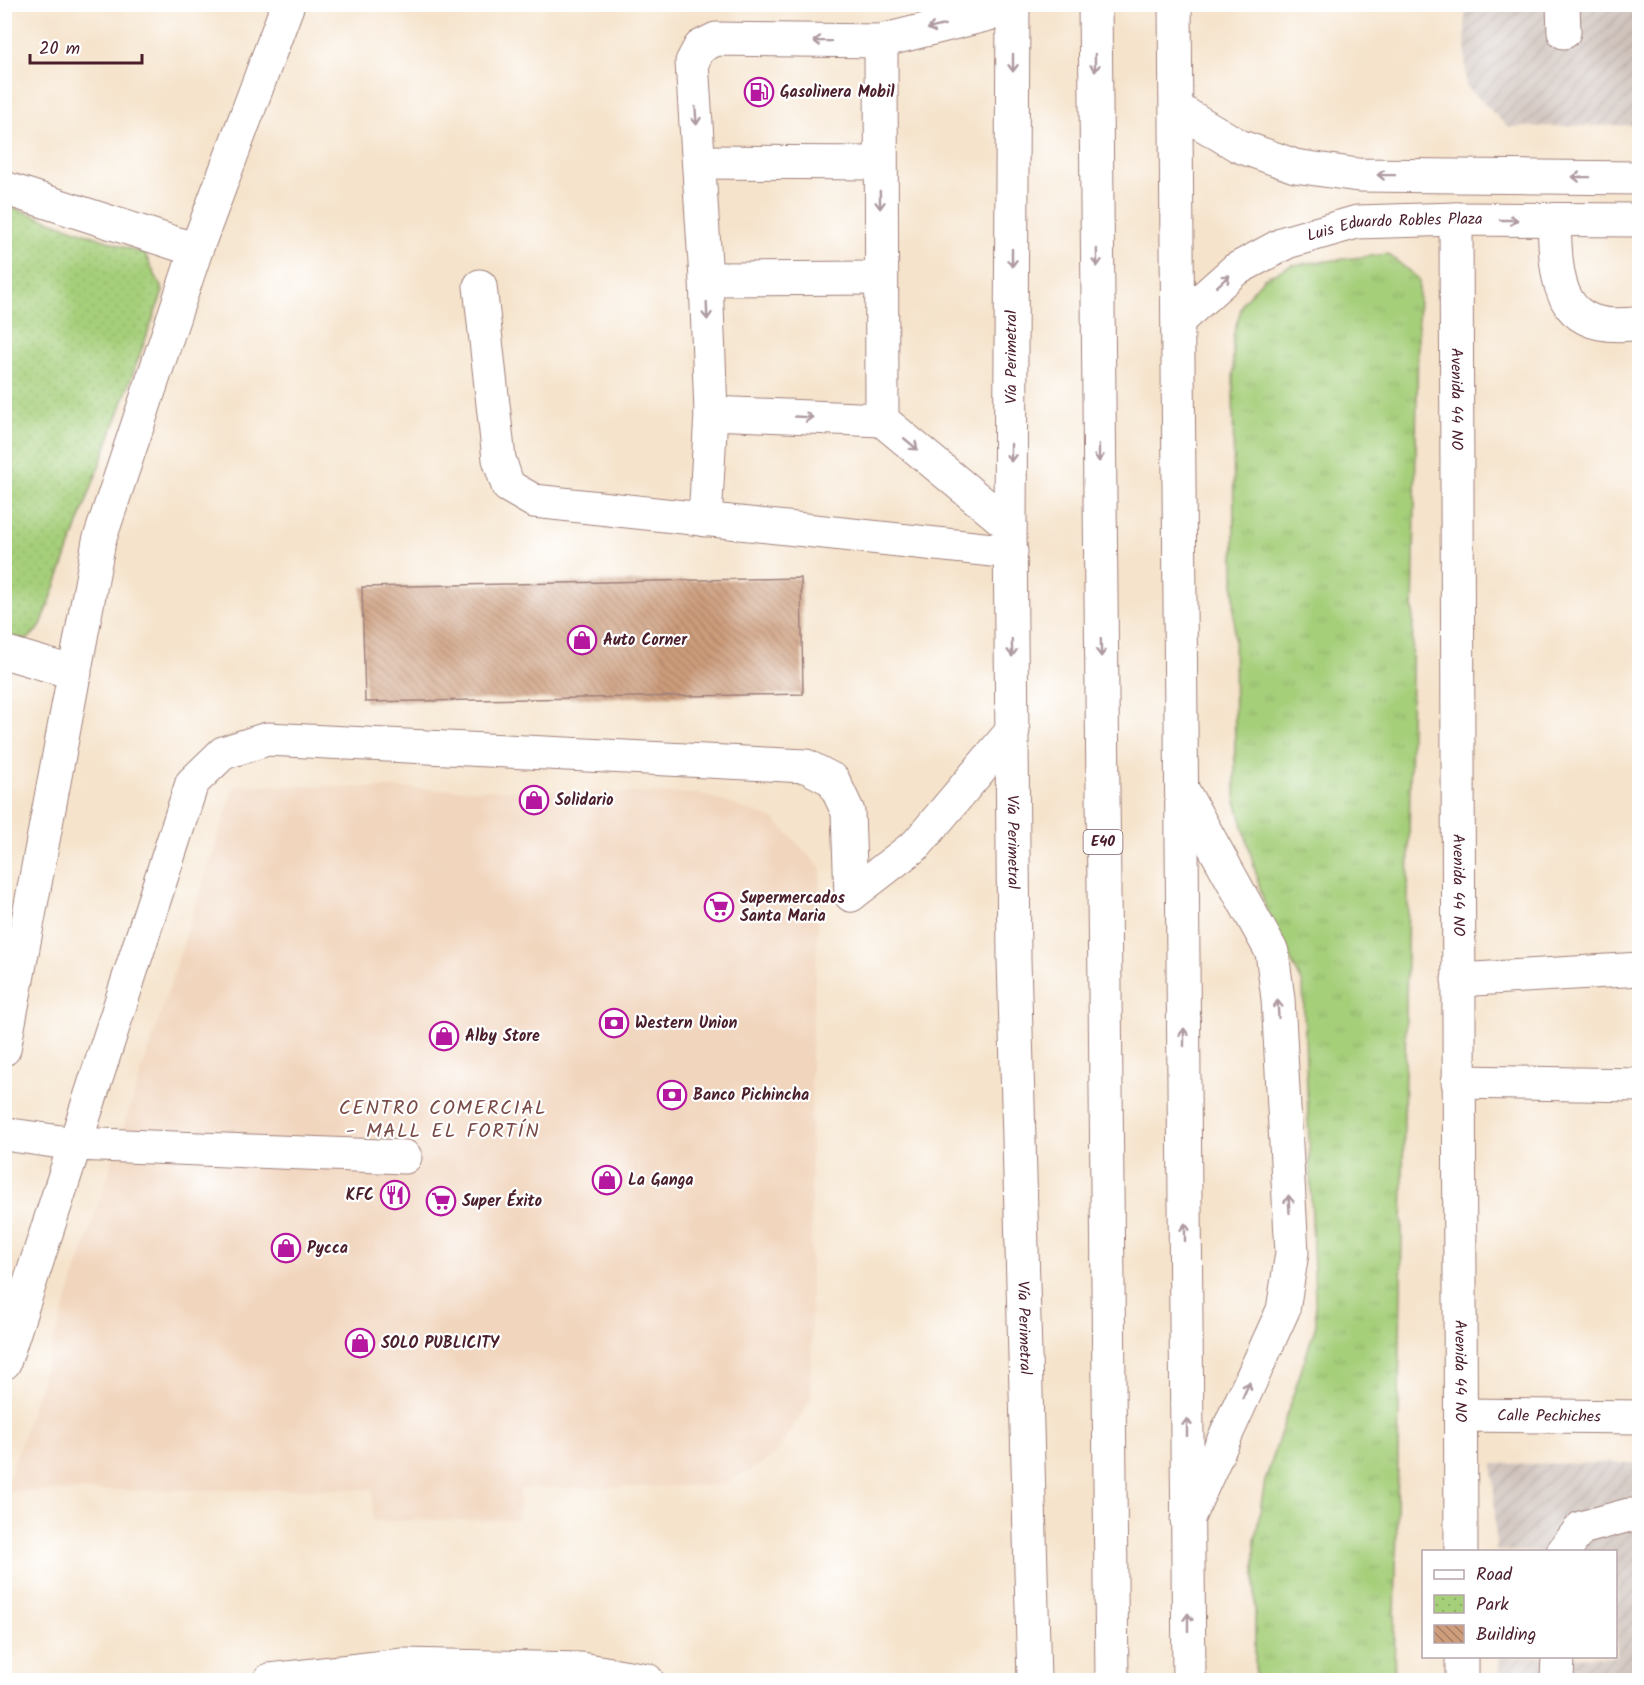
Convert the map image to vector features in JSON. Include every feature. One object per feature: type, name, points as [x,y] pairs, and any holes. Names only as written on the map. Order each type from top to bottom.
[{"type":"main road","points":[[4,1048],[99,541],[196,250],[288,4]]},
{"type":"main road","name":"E40","points":[[1095,4],[1112,1680]]},
{"type":"main road","points":[[1175,4],[1189,1680]]},
{"type":"main road","points":[[705,520],[711,413],[706,279],[692,62],[700,47],[716,39],[880,41],[1013,6]]},
{"type":"main road","name":"Vía Perimetral","points":[[1013,6],[1011,539],[1014,959],[1034,1680]]},
{"type":"main road","points":[[880,41],[882,420]]},
{"type":"main road","points":[[1177,110],[1239,146],[1295,166],[1358,175],[1640,178]]},
{"type":"main road","points":[[699,162],[879,164]]},
{"type":"main road","points":[[4,188],[196,250]]},
{"type":"main road","name":"Luis Eduardo Robles Plaza","points":[[1179,320],[1236,270],[1287,242],[1356,222],[1456,219],[1640,220]]},
{"type":"main road","name":"Avenida 44 NO","points":[[1456,219],[1461,1550]]},
{"type":"main road","points":[[1554,220],[1556,271],[1564,294],[1577,315],[1596,323],[1640,323]]},
{"type":"main road","points":[[706,279],[880,278]]},
{"type":"main road","points":[[480,286],[499,459],[508,486],[534,501],[705,520],[1011,539]]},
{"type":"main road","points":[[711,413],[882,420],[1011,539]]},
{"type":"main road","points":[[4,652],[75,673]]},
{"type":"main road","points":[[4,1363],[192,783],[223,753],[267,739],[806,766],[833,780],[848,812],[851,895],[917,844],[1013,730]]},
{"type":"main road","points":[[1182,789],[1272,952],[1279,1011],[1292,1253],[1283,1310],[1187,1520]]},
{"type":"main road","points":[[1458,980],[1640,969]]},
{"type":"main road","points":[[1458,1082],[1640,1085]]},
{"type":"main road","points":[[4,1134],[75,1144],[405,1157]]},
{"type":"main road","name":"Calle Pechiches","points":[[1461,1415],[1640,1417]]},
{"type":"main road","points":[[1564,1550],[1581,1528],[1629,1515],[1640,1515]]},
{"type":"main road","points":[[1461,1658],[1462,1680]]},
{"type":"main road","points":[[1557,1680],[1558,1658]]},
{"type":"main road","points":[[270,1680],[403,1665],[581,1669],[648,1680]]},
{"type":"shaded area","points":[[1465,5],[1639,5],[1639,125],[1508,127],[1466,86]]},
{"type":"shaded area","points":[[235,785],[701,794],[774,819],[821,868],[811,1056],[811,1399],[775,1456],[724,1485],[520,1489],[519,1520],[373,1521],[372,1489],[5,1491]]},
{"type":"shaded area","points":[[1639,1463],[1639,1680],[1500,1680],[1499,1658],[1617,1658],[1617,1550],[1496,1550],[1493,1464]]},
{"type":"green space","points":[[5,205],[145,254],[163,291],[46,612],[40,627],[25,642],[5,635]]},
{"type":"green space","points":[[1388,254],[1419,279],[1394,1680],[1255,1680],[1255,1541],[1265,1481],[1316,1325],[1303,984],[1266,910],[1235,797],[1233,336],[1243,302],[1264,278],[1292,265]]},
{"type":"building","name":"Auto Corner","points":[[801,578],[803,694],[365,702],[362,587]]},
{"type":"place","name":"Gasolinera Mobil","points":[[759,92]]},
{"type":"place","name":"Auto Corner","points":[[582,640]]},
{"type":"place","name":"Solidario","points":[[534,800]]},
{"type":"place","name":"Supermercados Santa Maria","points":[[719,907]]},
{"type":"place","name":"Western Union","points":[[614,1023]]},
{"type":"place","name":"Alby Store","points":[[444,1036]]},
{"type":"place","name":"Banco Pichincha","points":[[672,1095]]},
{"type":"place","name":"La Ganga","points":[[607,1180]]},
{"type":"place","name":"KFC","points":[[395,1195]]},
{"type":"place","name":"Super Éxito","points":[[441,1201]]},
{"type":"place","name":"Pycca","points":[[286,1248]]},
{"type":"place","name":"SOLO PUBLICITY","points":[[360,1343]]},
{"type":"district","name":"CENTRO COMERCIAL - MALL EL FORTÍN","points":[[443,1120]]}]
